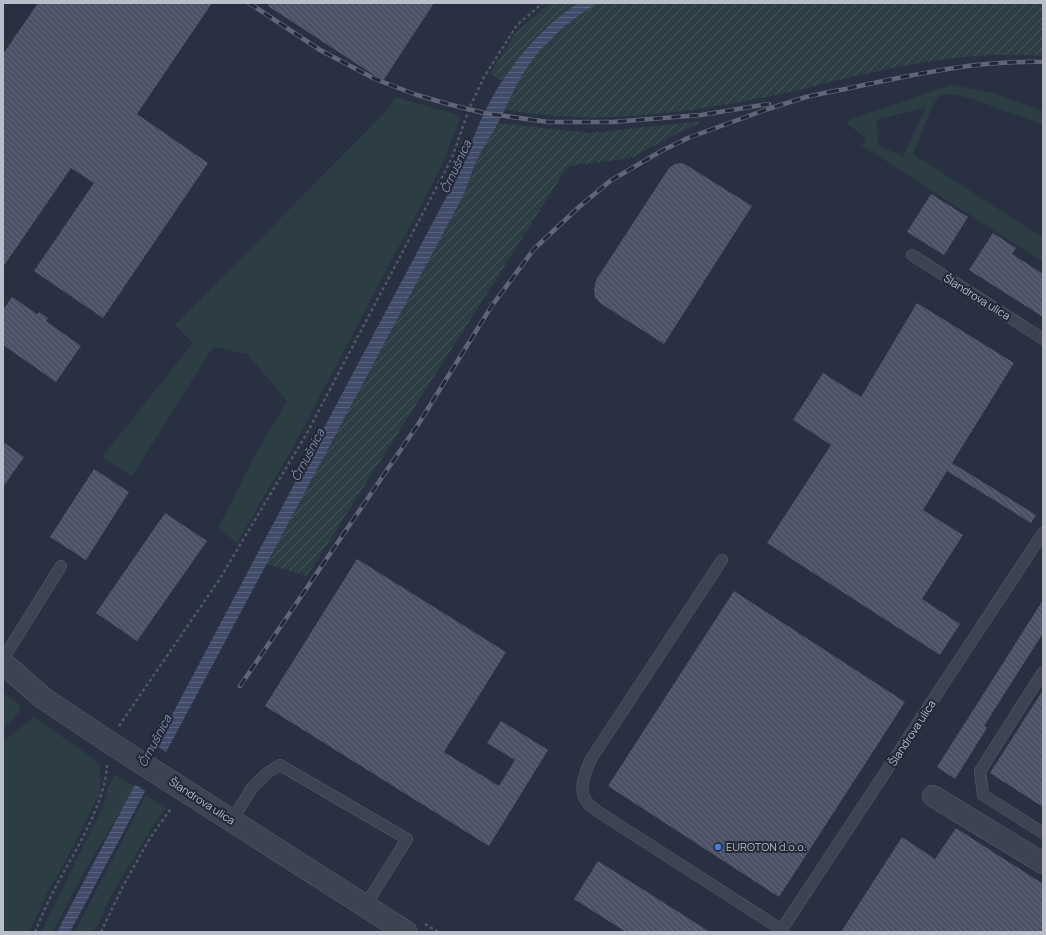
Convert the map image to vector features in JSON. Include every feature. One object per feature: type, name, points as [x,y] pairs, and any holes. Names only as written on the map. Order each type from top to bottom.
[{"type":"street","name":"Šlandrova ulica","points":[[3,663],[43,698],[112,744],[406,932]]},
{"type":"street","points":[[933,796],[1043,863]]},
{"type":"lane","name":"Šlandrova ulica","points":[[912,255],[1043,339]]},
{"type":"lane","name":"Šlandrova ulica","points":[[781,931],[1043,534]]},
{"type":"lane","points":[[722,560],[591,759],[583,782],[583,793],[587,802],[597,811],[781,931]]},
{"type":"lane","points":[[3,659],[61,566]]},
{"type":"lane","points":[[1043,672],[980,771],[983,795],[1043,833]]},
{"type":"lane","points":[[232,820],[252,788],[268,773],[280,765],[406,839],[365,906]]},
{"type":"path","points":[[35,932],[51,896],[81,840],[100,796],[106,775],[107,761],[119,727],[219,580],[306,433],[452,158],[469,109],[484,77],[517,25],[543,3]]},
{"type":"path","points":[[101,932],[123,886],[150,838],[185,790]]},
{"type":"shaded area","points":[[549,3],[578,3],[566,11],[536,38],[518,58],[501,81],[490,74],[515,34]]},
{"type":"shaded area","points":[[598,3],[1042,3],[1043,56],[990,55],[936,60],[882,70],[747,101],[677,112],[607,117],[572,117],[504,109],[524,72],[539,51],[552,37],[582,13]]},
{"type":"shaded area","points":[[951,85],[991,92],[1043,111],[1043,125],[973,99],[947,94],[939,96],[932,107],[913,154],[1043,238],[1043,262],[861,145],[866,139],[847,123],[851,119]],"holes":[[[926,107],[903,157],[878,145],[877,120]]]},
{"type":"shaded area","points":[[396,97],[461,116],[441,167],[304,428],[237,543],[218,528],[256,453],[287,401],[247,354],[213,347],[132,476],[102,457],[193,343],[175,325],[388,109]]},
{"type":"shaded area","points":[[705,121],[682,131],[631,158],[568,166],[307,576],[266,564],[463,196],[480,153],[498,123],[589,133]]},
{"type":"shaded area","points":[[3,692],[18,704],[20,711],[3,730]]},
{"type":"shaded area","points":[[34,717],[100,765],[100,792],[63,866],[51,885],[29,932],[3,932],[3,742]]},
{"type":"shaded area","points":[[115,774],[135,787],[80,879],[53,932],[41,932],[104,804],[108,788]]},
{"type":"shaded area","points":[[146,795],[165,808],[117,885],[93,932],[75,932]]},
{"type":"water","name":"Črnušnica","points":[[578,3],[598,3],[576,18],[546,44],[537,54],[518,82],[473,169],[463,196],[70,932],[57,932],[458,175],[488,105],[506,75],[527,48],[551,24]]},
{"type":"pier","points":[[154,744],[167,753],[147,792],[133,783]]},
{"type":"building","points":[[38,3],[212,3],[137,114],[208,163],[103,318],[34,271],[94,183],[71,168],[3,267],[3,54]]},
{"type":"building","points":[[270,3],[434,3],[383,81],[268,6]]},
{"type":"building","points":[[683,163],[752,206],[664,344],[600,303],[595,297],[594,290],[596,280],[669,168],[675,164]]},
{"type":"building","points":[[931,194],[968,217],[944,255],[907,232]]},
{"type":"building","points":[[993,233],[1016,248],[1012,254],[1043,274],[1043,317],[969,270]]},
{"type":"building","points":[[12,297],[37,314],[39,312],[48,318],[46,321],[81,346],[56,382],[3,345],[3,310]]},
{"type":"building","points":[[917,303],[1014,363],[952,463],[1036,515],[1031,523],[947,471],[923,510],[963,535],[922,599],[960,624],[940,655],[767,543],[831,445],[793,420],[823,373],[861,397]]},
{"type":"building","points":[[3,442],[24,457],[3,487]]},
{"type":"building","points":[[94,469],[129,492],[86,560],[50,537]]},
{"type":"building","points":[[165,513],[207,541],[137,641],[96,613]]},
{"type":"building","points":[[357,559],[506,652],[444,752],[499,786],[515,760],[487,743],[501,721],[548,750],[489,846],[265,706]]},
{"type":"building","points":[[734,591],[905,702],[779,897],[608,786]]},
{"type":"building","points":[[1043,600],[1043,633],[984,726],[987,728],[955,779],[937,767]]},
{"type":"building","points":[[1043,690],[1043,807],[990,773]]},
{"type":"building","points":[[956,828],[1043,884],[1043,932],[841,932],[902,837],[935,859]]},
{"type":"building","points":[[598,861],[710,932],[626,932],[574,899]]},
{"type":"railway","points":[[249,3],[320,50],[375,79],[417,95],[484,113],[548,122],[612,122],[701,115],[769,104]]},
{"type":"railway","points":[[830,92],[962,67],[1016,62],[1043,62]]},
{"type":"railway","points":[[240,686],[419,423],[491,307],[534,249],[579,207],[610,181],[663,150],[688,138],[768,109],[806,97],[834,91]]},
{"type":"place","name":"EUROTON d.o.o.","points":[[718,847]]}]
